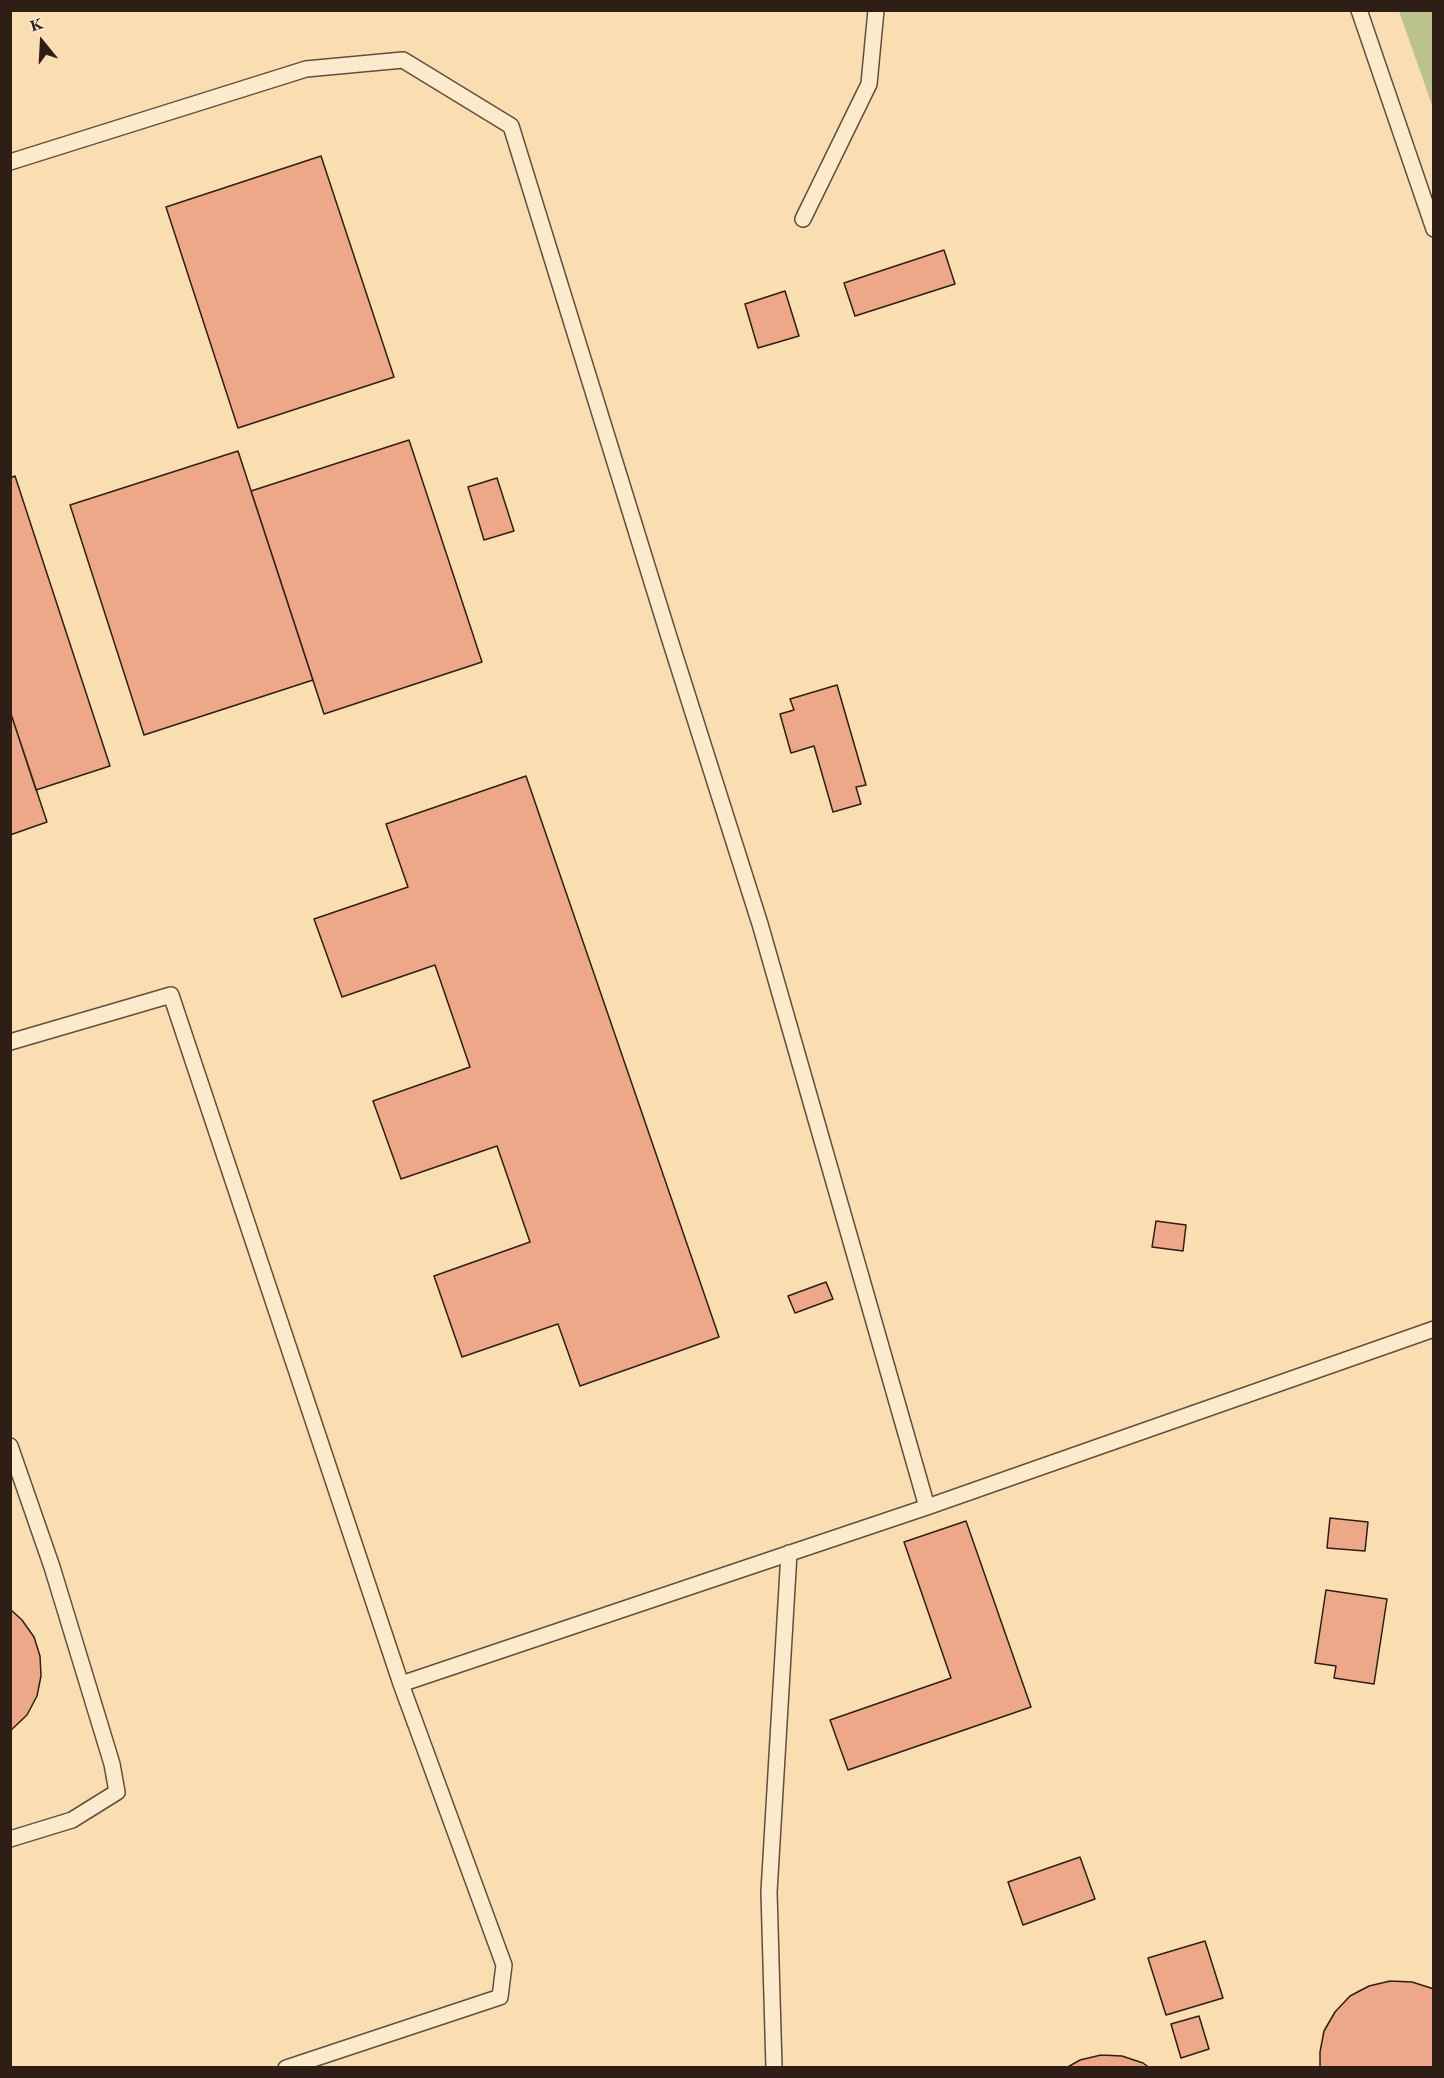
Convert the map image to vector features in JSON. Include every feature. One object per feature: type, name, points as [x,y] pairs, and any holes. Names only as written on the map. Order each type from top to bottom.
[{"type":"lane","points":[[803,219],[870,84],[876,10]]},
{"type":"lane","points":[[1359,10],[1434,230]]},
{"type":"lane","points":[[10,162],[306,69],[404,60],[511,126],[665,626],[760,924],[927,1507]]},
{"type":"lane","points":[[10,1042],[171,995],[400,1684],[504,1965],[500,1997],[286,2067]]},
{"type":"lane","points":[[400,1684],[927,1507],[1434,1329]]},
{"type":"lane","points":[[10,1446],[52,1567],[112,1764],[117,1792],[72,1820],[10,1839]]},
{"type":"lane","points":[[774,2067],[769,1892],[789,1553]]},
{"type":"green space","points":[[1399,11],[1433,11],[1433,108]]},
{"type":"building","points":[[321,156],[394,377],[238,428],[166,207]]},
{"type":"building","points":[[944,250],[955,284],[855,316],[844,283]]},
{"type":"building","points":[[785,291],[799,336],[758,348],[745,304]]},
{"type":"building","points":[[409,440],[482,662],[324,714],[251,491]]},
{"type":"building","points":[[238,451],[313,680],[144,735],[70,505]]},
{"type":"building","points":[[15,476],[110,766],[36,790],[10,711],[10,478]]},
{"type":"building","points":[[497,478],[514,531],[484,540],[468,487]]},
{"type":"building","points":[[837,685],[866,785],[856,787],[861,804],[833,812],[814,746],[791,753],[780,714],[794,710],[790,699]]},
{"type":"building","points":[[10,711],[47,822],[10,835]]},
{"type":"building","points":[[526,776],[719,1337],[580,1386],[558,1324],[462,1357],[434,1276],[530,1242],[497,1146],[401,1179],[373,1101],[470,1067],[435,965],[342,997],[314,919],[408,887],[386,824]]},
{"type":"building","points":[[1156,1221],[1186,1225],[1183,1251],[1152,1247]]},
{"type":"building","points":[[826,1282],[833,1299],[795,1313],[788,1296]]},
{"type":"building","points":[[1330,1518],[1368,1522],[1365,1551],[1327,1548]]},
{"type":"building","points":[[966,1521],[1031,1707],[848,1770],[830,1720],[951,1678],[904,1542]]},
{"type":"building","points":[[1326,1590],[1387,1599],[1374,1684],[1334,1678],[1336,1666],[1315,1663]]},
{"type":"building","points":[[10,1609],[22,1620],[34,1637],[40,1656],[41,1676],[37,1696],[27,1715],[10,1731]]},
{"type":"building","points":[[1080,1857],[1095,1899],[1023,1925],[1008,1882]]},
{"type":"building","points":[[1205,1941],[1223,1998],[1166,2015],[1148,1958]]},
{"type":"building","points":[[1390,1981],[1412,1982],[1434,1989],[1434,2068],[1320,2068],[1324,2031],[1335,2012],[1350,1996],[1369,1986]]},
{"type":"building","points":[[1199,2016],[1209,2049],[1181,2058],[1171,2024]]},
{"type":"building","points":[[1101,2055],[1122,2056],[1143,2063],[1150,2068],[1066,2068],[1080,2060]]}]
